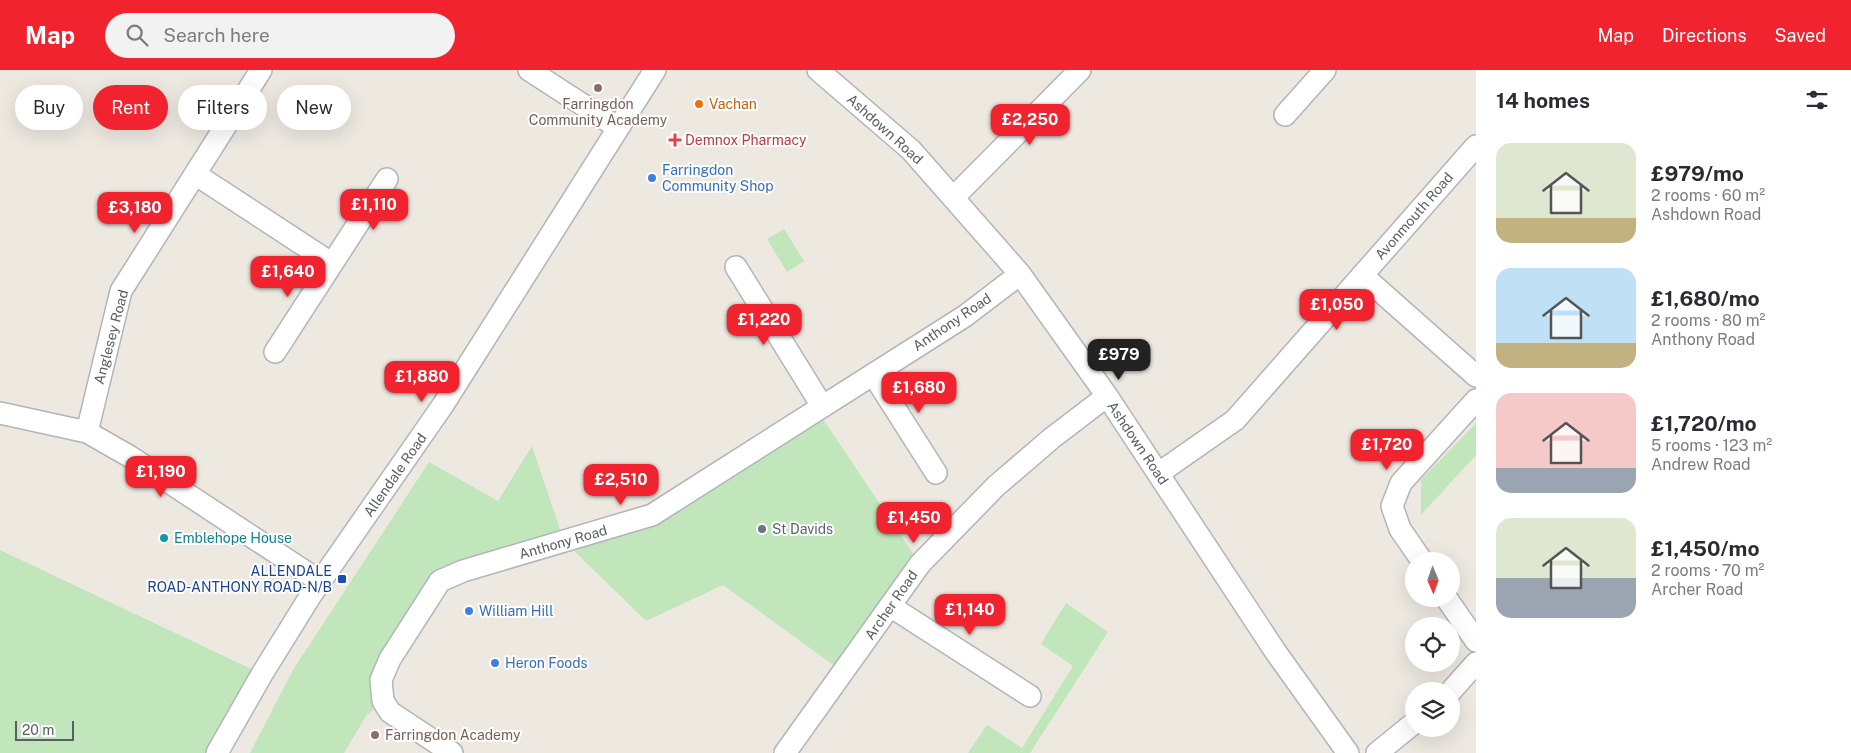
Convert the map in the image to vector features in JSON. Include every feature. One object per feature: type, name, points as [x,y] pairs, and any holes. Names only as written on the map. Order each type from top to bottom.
[{"type":"street","name":"Anglesey Road","points":[[87,432],[121,291],[261,70]]},
{"type":"street","points":[[529,70],[617,127]]},
{"type":"street","name":"Allendale Road","points":[[217,753],[262,674],[321,582],[443,405],[617,127],[655,70]]},
{"type":"street","name":"Ashdown Road","points":[[818,70],[911,150],[1020,274],[1107,396],[1275,651],[1348,753]]},
{"type":"street","points":[[954,197],[1080,70]]},
{"type":"street","points":[[1285,115],[1325,70]]},
{"type":"street","name":"Avonmouth Road","points":[[1159,473],[1235,420],[1476,146]]},
{"type":"street","points":[[195,174],[331,263]]},
{"type":"street","points":[[275,352],[387,179]]},
{"type":"street","points":[[736,267],[822,406]]},
{"type":"street","name":"Anthony Road","points":[[452,753],[390,712],[382,701],[381,680],[390,659],[440,582],[463,570],[652,516],[965,316],[1020,274]]},
{"type":"street","points":[[1362,275],[1476,376]]},
{"type":"street","points":[[873,374],[936,473]]},
{"type":"street","name":"Archer Road","points":[[785,753],[920,564],[996,486],[1052,438],[1107,396]]},
{"type":"street","points":[[1416,552],[1400,529],[1392,506],[1401,483],[1476,400]]},
{"type":"street","points":[[0,413],[87,432],[129,456],[321,582]]},
{"type":"street","points":[[890,606],[1030,696]]},
{"type":"street","points":[[1453,608],[1476,642]]},
{"type":"street","points":[[1459,682],[1476,663]]},
{"type":"street","points":[[1377,753],[1405,731]]},
{"type":"green space","points":[[784,229],[804,261],[787,272],[767,239]]},
{"type":"green space","points":[[817,410],[920,564],[843,672],[723,585],[646,621],[564,541],[652,515]]},
{"type":"green space","points":[[1476,423],[1476,455],[1421,515],[1421,480]]},
{"type":"green space","points":[[532,446],[564,541],[440,581],[390,659],[383,701],[366,716],[344,753],[250,753],[293,670],[429,462],[498,501]]},
{"type":"green space","points":[[0,550],[262,674],[217,753],[0,753]]},
{"type":"green space","points":[[1066,603],[1108,632],[1030,753],[968,753],[987,725],[1022,748],[1073,666],[1041,644]]},
{"type":"place","name":"Farringdon Community Academy","points":[[598,88]]},
{"type":"place","name":"Vachan","points":[[699,104]]},
{"type":"place","name":"Demnox Pharmacy","points":[[675,140]]},
{"type":"place","name":"Farringdon Community Shop","points":[[652,178]]},
{"type":"place","name":"St Davids","points":[[762,529]]},
{"type":"place","name":"Emblehope House","points":[[164,538]]},
{"type":"place","name":"ALLENDALE ROAD-ANTHONY ROAD-N/B","points":[[342,579]]},
{"type":"place","name":"William Hill","points":[[469,611]]},
{"type":"place","name":"Heron Foods","points":[[495,663]]},
{"type":"place","name":"Farringdon Academy","points":[[375,735]]}]
